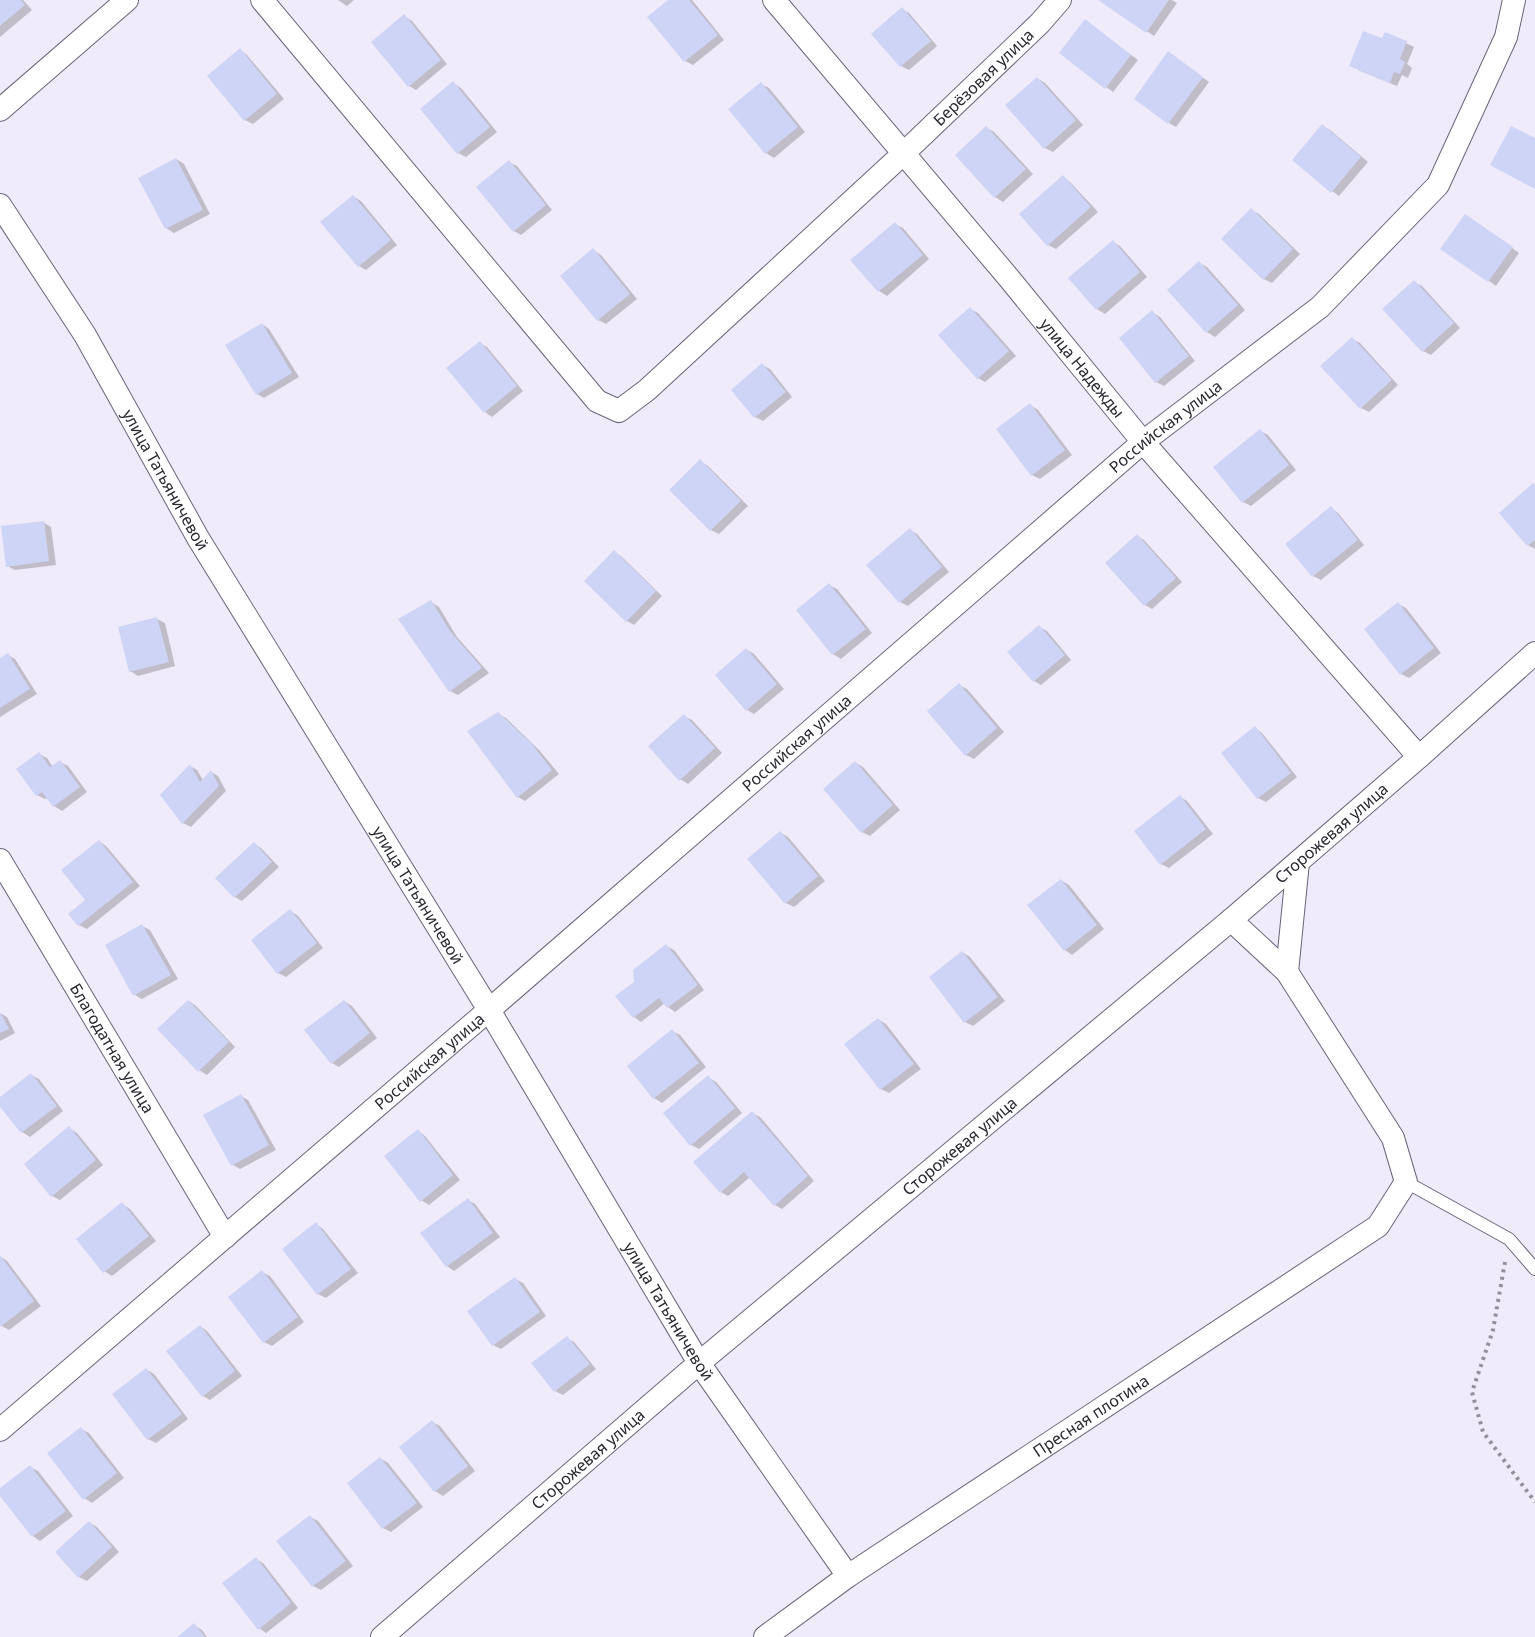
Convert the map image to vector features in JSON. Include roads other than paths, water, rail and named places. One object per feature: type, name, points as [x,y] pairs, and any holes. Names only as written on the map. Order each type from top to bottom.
[{"type":"street","points":[[0,110],[127,0]]},
{"type":"street","name":"Берёзовая улица","points":[[262,0],[597,401],[619,411],[655,382],[904,153],[1040,23],[1060,0]]},
{"type":"street","name":"улица Надежды","points":[[774,0],[1143,442],[1419,757]]},
{"type":"street","name":"Российская улица","points":[[0,1430],[489,1010],[1143,442],[1320,307],[1438,185],[1506,37],[1514,0]]},
{"type":"street","name":"улица Татьяничевой","points":[[0,205],[85,335],[198,538],[489,1010],[699,1363],[848,1576]]},
{"type":"street","name":"Сторожевая улица","points":[[382,1637],[699,1363],[1231,920],[1535,653]]},
{"type":"street","name":"Благодатная улица","points":[[0,860],[225,1236]]},
{"type":"street","points":[[1287,972],[1298,862]]},
{"type":"street","points":[[1231,920],[1287,972],[1393,1138],[1406,1182]]},
{"type":"street","name":"Пресная плотина","points":[[765,1637],[848,1576],[1378,1226],[1406,1182]]},
{"type":"lane","points":[[1406,1182],[1509,1239],[1535,1269]]}]
